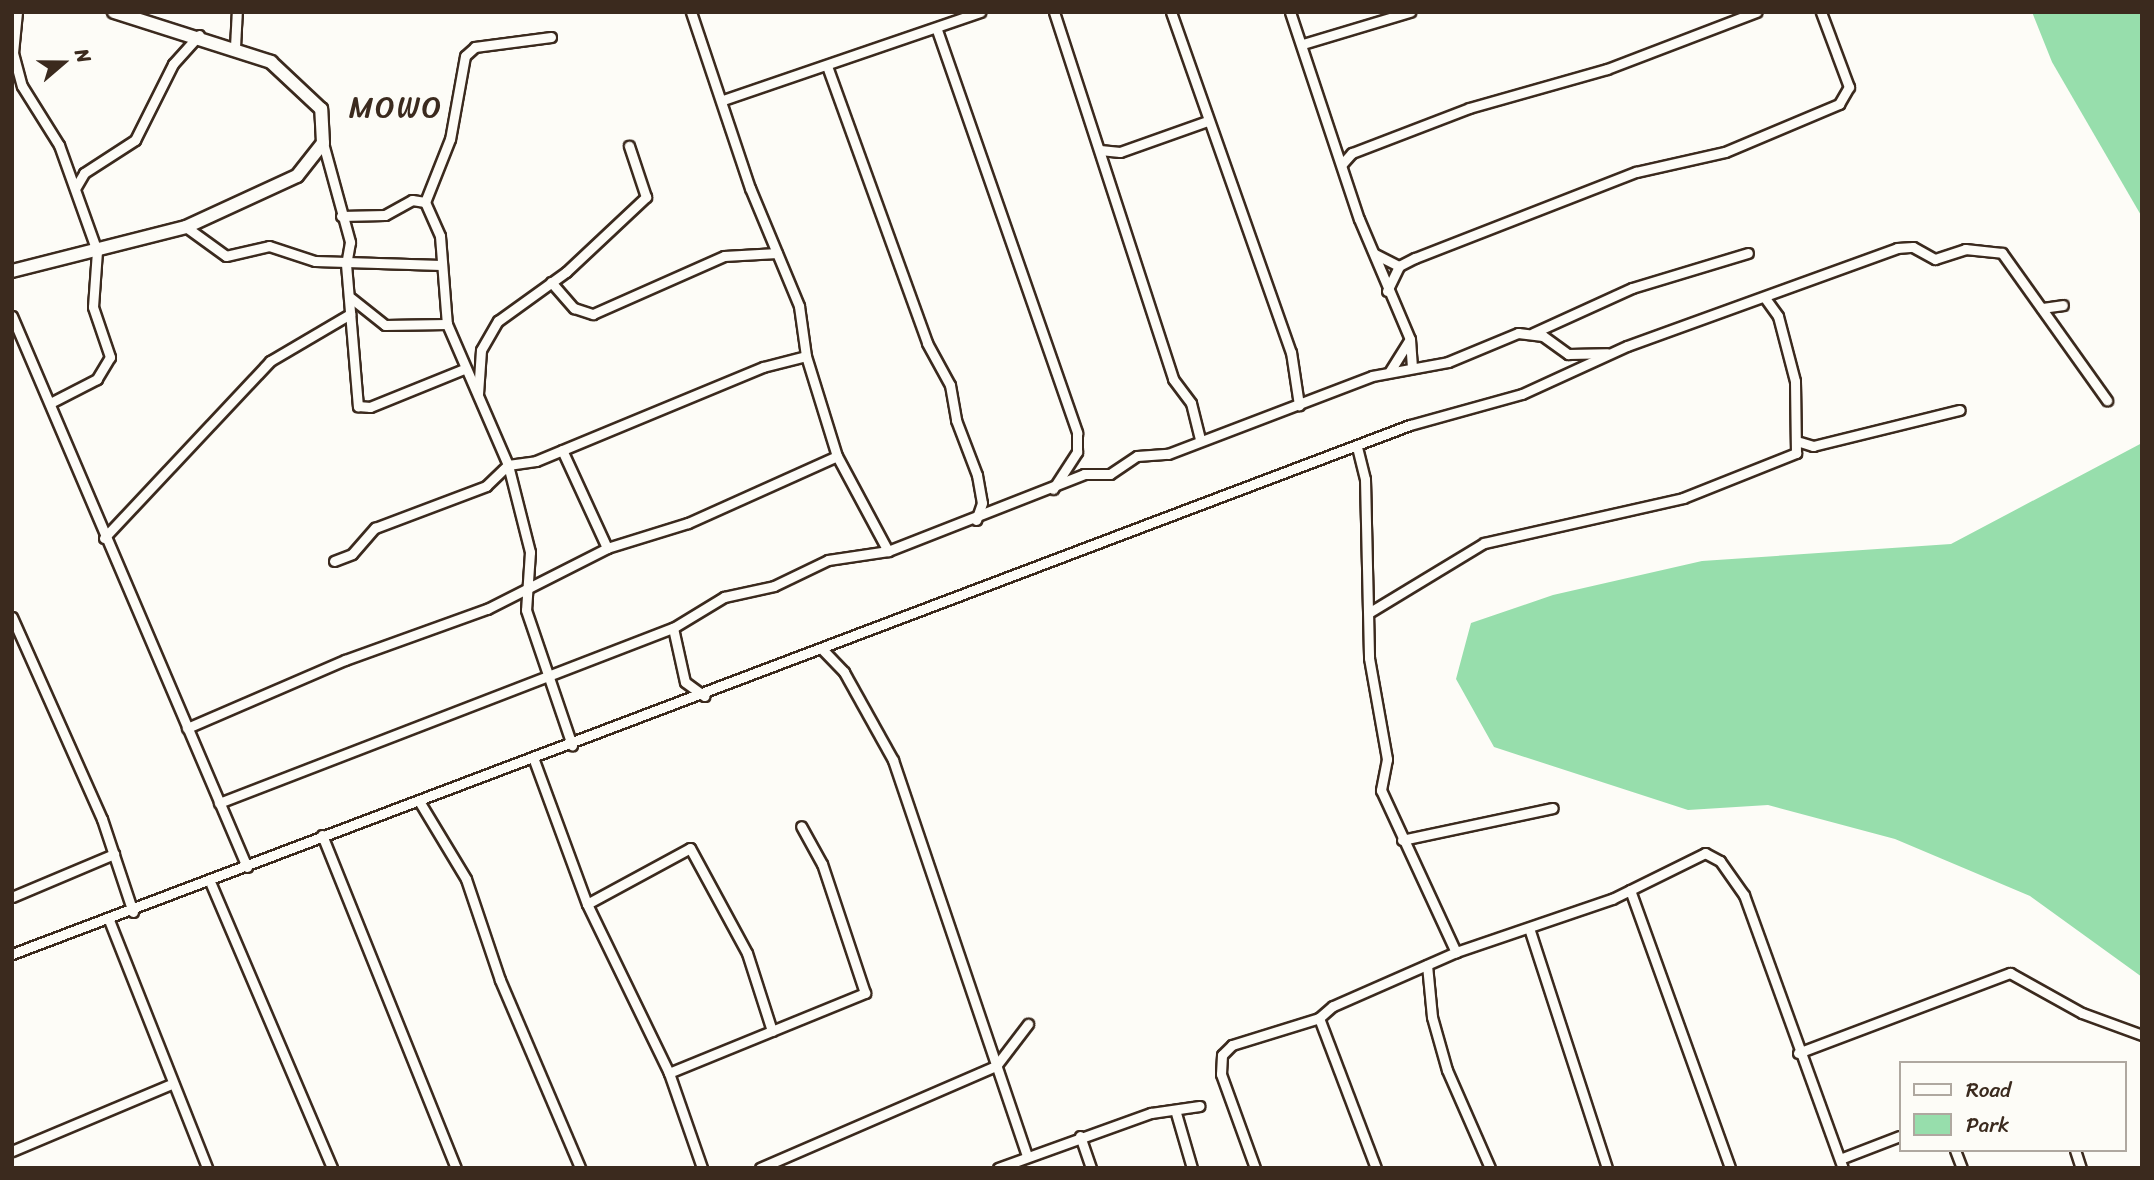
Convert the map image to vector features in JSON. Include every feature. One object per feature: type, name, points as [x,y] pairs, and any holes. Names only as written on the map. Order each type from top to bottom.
[{"type":"street","points":[[17,12],[13,53],[22,86],[54,134],[76,187],[97,251],[93,307],[110,361],[97,379],[50,403]]},
{"type":"street","points":[[114,12],[200,35],[271,62],[310,93],[321,109],[323,143],[341,216],[351,243],[346,264],[351,298],[350,314],[358,349],[354,396],[363,409],[464,369]]},
{"type":"street","points":[[235,47],[237,12]]},
{"type":"street","points":[[691,12],[777,253],[799,306],[806,356],[837,456],[878,538],[888,551]]},
{"type":"street","points":[[723,100],[937,30],[980,12]]},
{"type":"street","points":[[1054,12],[1173,379],[1191,403],[1200,440]]},
{"type":"street","points":[[1171,12],[1207,121],[1291,352],[1299,405]]},
{"type":"street","points":[[1290,12],[1373,253],[1410,339],[1412,365]]},
{"type":"street","points":[[1303,44],[1410,12]]},
{"type":"street","points":[[1342,164],[1352,153],[1756,12]]},
{"type":"street","points":[[1387,290],[1399,266],[1636,172],[1717,155],[1839,104],[1849,87],[1821,12]]},
{"type":"street","points":[[937,30],[1077,433],[1077,452],[1053,489]]},
{"type":"street","points":[[76,187],[84,173],[135,140],[173,64],[200,35]]},
{"type":"street","points":[[551,37],[475,47],[465,56],[450,139],[425,202],[440,236],[446,324],[508,464],[530,552],[526,610],[572,745]]},
{"type":"street","points":[[827,66],[932,355],[950,385],[982,503],[993,514]]},
{"type":"street","points":[[1100,150],[1120,152],[1207,121]]},
{"type":"street","points":[[12,271],[186,227],[297,176],[323,143]]},
{"type":"street","points":[[478,395],[487,335],[646,197],[629,146]]},
{"type":"street","points":[[1338,148],[1352,153]]},
{"type":"street","points":[[341,216],[385,215],[412,200],[425,202]]},
{"type":"street","points":[[186,227],[226,256],[269,246],[346,264],[441,265]]},
{"type":"street","points":[[759,250],[771,235]]},
{"type":"street","points":[[12,954],[211,884],[322,835],[534,760],[1357,447],[1522,394],[1609,353],[1897,248],[1913,247],[1935,259],[1979,248],[2013,263],[2042,309],[2107,400]]},
{"type":"street","points":[[551,282],[574,308],[593,314],[724,256],[759,250],[777,253]]},
{"type":"street","points":[[1373,253],[1399,266]]},
{"type":"street","points":[[219,803],[426,728],[548,676],[673,628],[723,597],[774,586],[828,560],[888,551],[993,514],[1053,489],[1200,440],[1390,371],[1412,365],[1437,365],[1499,339],[1533,333],[1632,288],[1748,253]]},
{"type":"street","points":[[351,298],[385,325],[446,324]]},
{"type":"street","points":[[1370,612],[1484,543],[1683,498],[1791,457],[1800,442],[1787,343],[1765,298]]},
{"type":"street","points":[[2042,309],[2063,305]]},
{"type":"street","points":[[104,538],[270,361],[350,314]]},
{"type":"street","points":[[12,316],[104,538],[247,867]]},
{"type":"street","points":[[1533,333],[1568,354],[1609,353]]},
{"type":"street","points":[[1390,371],[1410,339]]},
{"type":"street","points":[[1586,364],[1587,352]]},
{"type":"street","points":[[334,561],[352,554],[376,528],[486,486],[508,464],[562,450],[763,367],[806,356]]},
{"type":"street","points":[[1800,442],[1813,446],[1960,410]]},
{"type":"street","points":[[1357,447],[1365,479],[1370,664],[1383,710],[1387,759],[1381,790],[1455,952]]},
{"type":"street","points":[[562,450],[607,548]]},
{"type":"street","points":[[187,729],[526,588],[607,548],[688,523],[837,456]]},
{"type":"street","points":[[976,520],[982,503]]},
{"type":"street","points":[[875,554],[878,538]]},
{"type":"street","points":[[12,617],[114,854],[133,912]]},
{"type":"street","points":[[673,628],[685,682],[704,696]]},
{"type":"street","points":[[821,649],[844,672],[892,760],[1026,1153]]},
{"type":"street","points":[[534,760],[587,904],[668,1073],[702,1168]]},
{"type":"street","points":[[419,801],[466,879],[580,1168]]},
{"type":"street","points":[[1402,840],[1553,808]]},
{"type":"street","points":[[668,1073],[865,993],[822,864],[802,826]]},
{"type":"street","points":[[322,835],[456,1168]]},
{"type":"street","points":[[587,904],[690,848],[747,953],[772,1031]]},
{"type":"street","points":[[12,897],[114,854]]},
{"type":"street","points":[[1255,1168],[1226,1096],[1222,1055],[1246,1039],[1319,1018],[1333,1006],[1455,952],[1630,890],[1692,856],[1720,861],[1744,894],[1798,1053],[1842,1164],[1898,1137]]},
{"type":"street","points":[[211,884],[332,1168]]},
{"type":"street","points":[[1630,890],[1730,1168]]},
{"type":"street","points":[[109,920],[169,1085],[207,1168]]},
{"type":"street","points":[[1529,928],[1606,1168]]},
{"type":"street","points":[[1427,965],[1432,1017],[1447,1070],[1490,1168]]},
{"type":"street","points":[[1798,1053],[2010,973],[2081,1013],[2142,1035]]},
{"type":"street","points":[[1319,1018],[1376,1168]]},
{"type":"street","points":[[760,1168],[996,1066],[1028,1024]]},
{"type":"street","points":[[12,1151],[169,1085]]},
{"type":"street","points":[[998,1168],[1026,1153],[1152,1113],[1176,1113],[1199,1106]]},
{"type":"street","points":[[1176,1113],[1192,1168]]},
{"type":"street","points":[[1080,1136],[1091,1168]]},
{"type":"green space","points":[[2032,12],[2142,12],[2142,217],[2052,62]]},
{"type":"green space","points":[[2142,443],[2142,977],[2030,896],[1895,839],[1768,805],[1688,810],[1494,747],[1456,679],[1471,623],[1553,595],[1702,561],[1951,544]]},
{"type":"district","name":"MOWO","points":[[396,107]]}]
